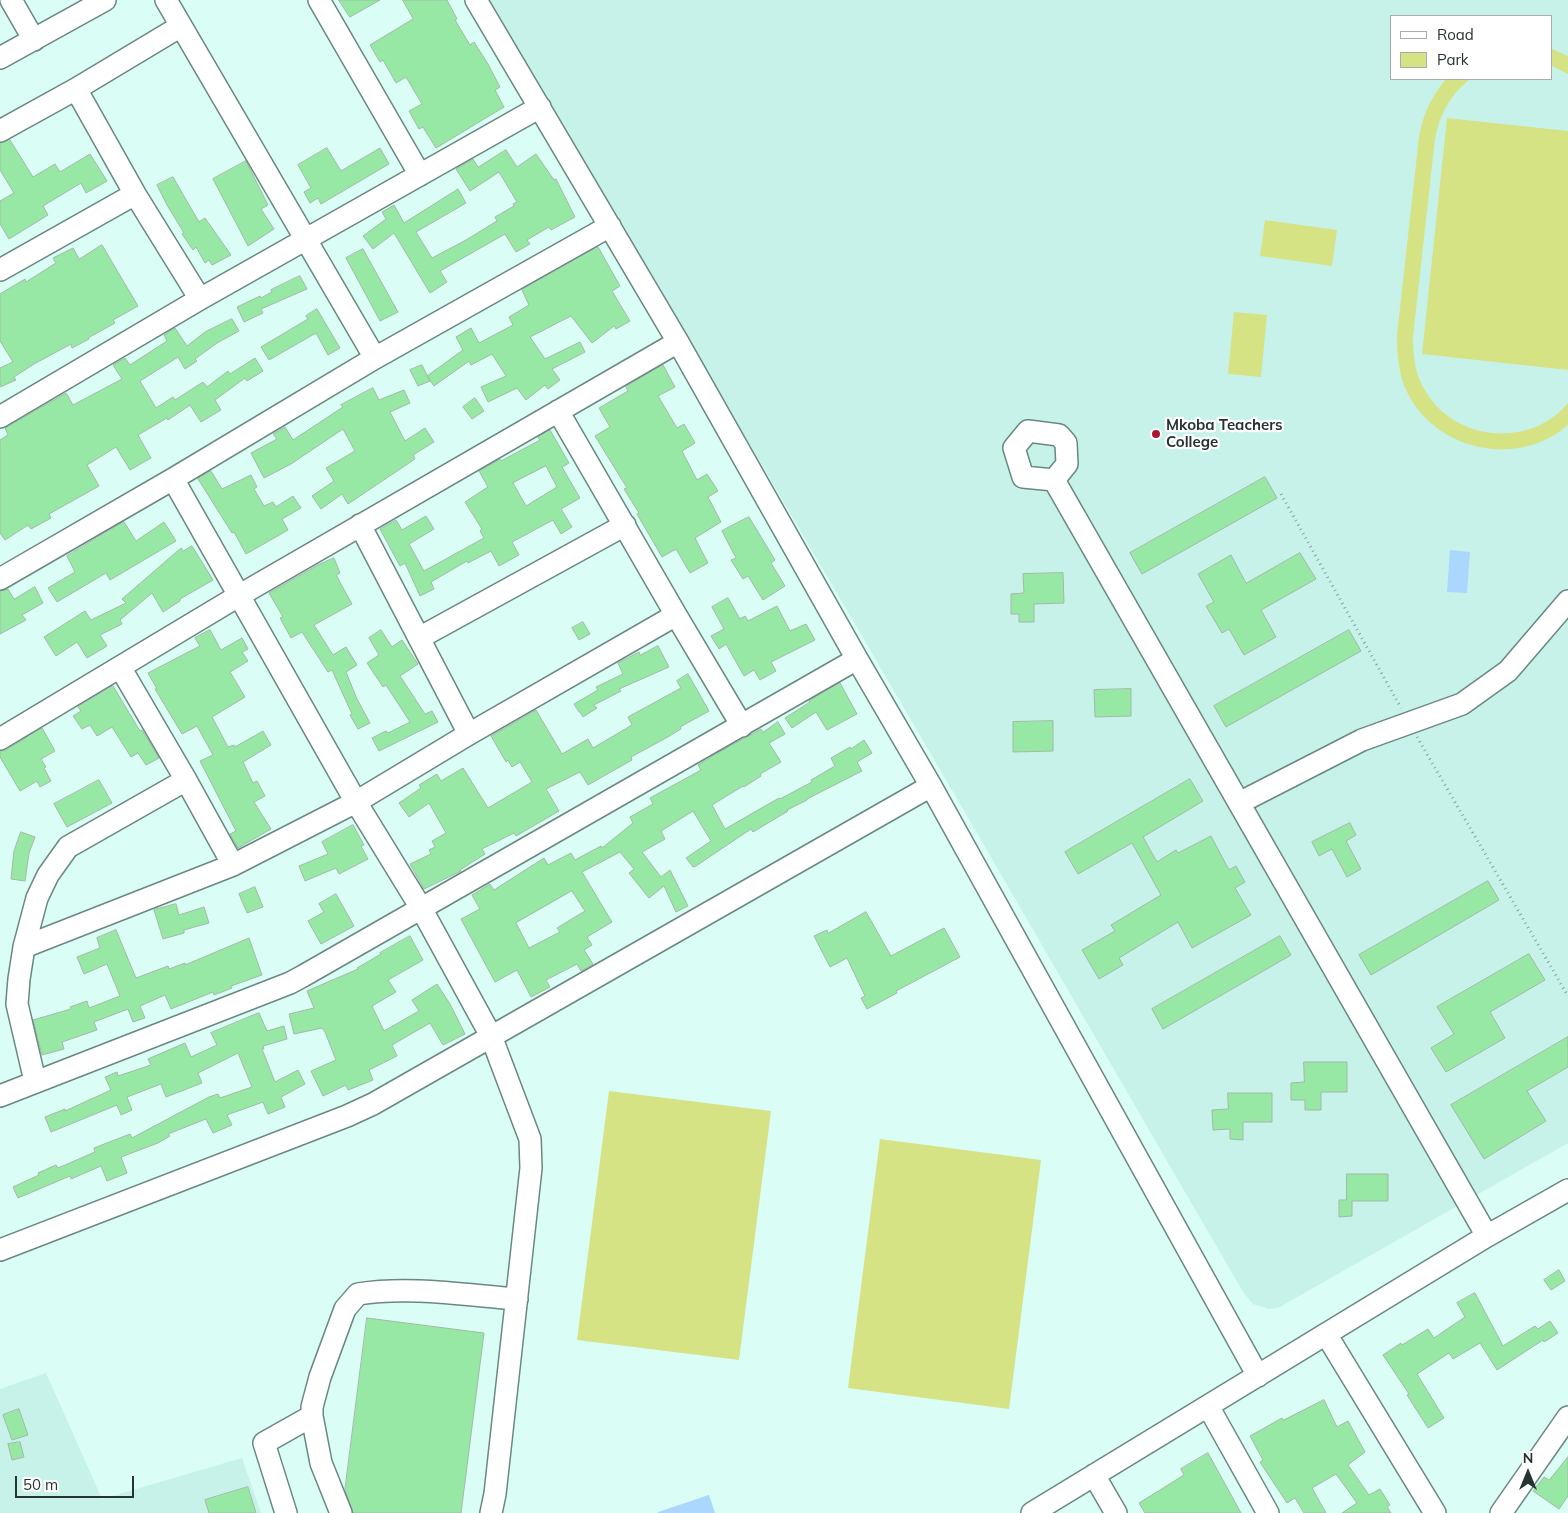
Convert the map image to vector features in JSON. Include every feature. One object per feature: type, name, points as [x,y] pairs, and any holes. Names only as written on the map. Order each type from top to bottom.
[{"type":"street","points":[[11,0],[34,40]]},
{"type":"street","points":[[0,58],[105,0]]},
{"type":"street","points":[[166,0],[375,358]]},
{"type":"street","points":[[319,0],[420,175]]},
{"type":"street","points":[[476,0],[678,342],[857,659],[932,786],[1258,1376]]},
{"type":"street","points":[[0,130],[76,89],[181,26]]},
{"type":"street","points":[[76,89],[135,194],[200,299]]},
{"type":"street","points":[[0,417],[200,299],[540,107]]},
{"type":"street","points":[[0,270],[135,194]]},
{"type":"street","points":[[0,579],[173,479],[375,358],[610,226]]},
{"type":"street","points":[[0,739],[240,595],[678,342]]},
{"type":"street","points":[[558,411],[676,616],[742,726]]},
{"type":"street","points":[[173,479],[356,802],[421,908],[492,1036],[530,1139],[531,1168],[495,1494],[491,1513]]},
{"type":"street","points":[[1054,480],[1486,1236]]},
{"type":"street","points":[[360,525],[469,734]]},
{"type":"street","points":[[420,638],[625,525]]},
{"type":"street","points":[[1239,803],[1362,740],[1462,704],[1508,671],[1568,601]]},
{"type":"street","points":[[24,948],[233,865],[356,802],[469,734],[676,616]]},
{"type":"street","points":[[0,1096],[290,983],[857,659]]},
{"type":"street","points":[[120,667],[233,865]]},
{"type":"street","points":[[36,1082],[17,1004],[24,948],[42,886],[68,847],[186,780]]},
{"type":"street","points":[[0,1250],[373,1104],[932,786]]},
{"type":"street","points":[[1032,1513],[1486,1236],[1568,1190]]},
{"type":"street","points":[[341,1513],[321,1463],[312,1407],[320,1377],[346,1309],[358,1294],[383,1290],[517,1300]]},
{"type":"street","points":[[1326,1334],[1435,1513]]},
{"type":"street","points":[[1208,1406],[1268,1513]]},
{"type":"street","points":[[286,1513],[264,1443],[312,1416]]},
{"type":"street","points":[[1501,1513],[1568,1417]]},
{"type":"street","points":[[1094,1476],[1116,1513]]},
{"type":"path","points":[[1281,494],[1409,723],[1568,996]]},
{"type":"shaded area","name":"Mkoba Teachers College","points":[[490,0],[1568,0],[1568,1143],[1278,1308],[1269,1309],[1253,1304],[1243,1292]]},
{"type":"shaded area","points":[[1450,550],[1470,552],[1467,593],[1447,592]]},
{"type":"shaded area","points":[[46,1373],[102,1499],[242,1458],[261,1513],[0,1513],[0,1389]]},
{"type":"shaded area","points":[[709,1495],[715,1513],[658,1513],[658,1512]]},
{"type":"green space","points":[[1553,49],[1568,56],[1568,74],[1553,66]]},
{"type":"green space","points":[[1445,80],[1469,80],[1451,98],[1443,113],[1435,139],[1413,337],[1415,366],[1422,386],[1439,409],[1456,421],[1474,429],[1494,433],[1515,432],[1534,427],[1553,417],[1568,403],[1568,425],[1547,439],[1524,447],[1500,449],[1476,446],[1453,438],[1433,425],[1416,407],[1404,385],[1400,372],[1397,335],[1419,137],[1428,106]]},
{"type":"green space","points":[[1447,118],[1568,131],[1568,370],[1422,354]]},
{"type":"green space","points":[[1265,220],[1337,230],[1332,266],[1260,256]]},
{"type":"green space","points":[[1234,312],[1267,315],[1261,377],[1228,374]]},
{"type":"green space","points":[[609,1091],[771,1111],[739,1360],[577,1340]]},
{"type":"green space","points":[[880,1139],[1041,1160],[1009,1409],[848,1388]]},
{"type":"building","points":[[339,0],[380,0],[350,17]]},
{"type":"building","points":[[403,0],[447,0],[457,19],[455,20],[470,45],[474,42],[500,87],[495,90],[504,107],[436,148],[423,127],[419,129],[409,111],[422,104],[406,77],[396,83],[383,60],[380,62],[370,45],[413,19]]},
{"type":"building","points":[[10,140],[33,177],[55,164],[60,172],[90,154],[107,181],[86,193],[81,183],[43,206],[48,215],[9,239],[0,224],[0,201],[14,193],[0,170],[0,143]]},
{"type":"building","points":[[327,148],[341,171],[380,148],[389,164],[321,204],[318,198],[310,203],[304,192],[311,188],[298,165]]},
{"type":"building","points":[[506,150],[517,167],[536,154],[554,180],[556,179],[575,217],[551,230],[549,227],[527,240],[530,244],[516,252],[505,234],[440,271],[447,282],[430,293],[394,233],[373,249],[363,236],[386,219],[382,212],[394,205],[404,223],[458,189],[466,203],[416,232],[432,258],[466,240],[497,221],[495,217],[514,206],[513,204],[517,202],[499,172],[470,191],[456,169],[473,159],[478,167]]},
{"type":"building","points":[[246,161],[268,205],[261,209],[274,229],[248,246],[213,179]]},
{"type":"building","points":[[173,177],[199,222],[205,218],[231,255],[212,265],[209,260],[205,263],[196,247],[193,250],[182,234],[184,233],[157,185]]},
{"type":"building","points":[[102,245],[138,306],[113,320],[115,323],[89,339],[72,348],[71,344],[14,377],[16,380],[0,387],[0,368],[13,362],[0,341],[0,294],[25,279],[26,282],[56,263],[53,258],[73,248],[79,259]]},
{"type":"building","points":[[598,247],[620,286],[612,291],[630,321],[616,329],[614,326],[592,343],[571,316],[530,337],[545,359],[580,342],[585,352],[552,369],[560,380],[548,389],[545,385],[526,400],[517,388],[488,402],[481,387],[506,376],[492,354],[471,365],[469,361],[434,386],[427,376],[463,350],[456,337],[471,328],[479,343],[513,325],[509,317],[529,305],[522,290]]},
{"type":"building","points":[[363,249],[398,312],[380,321],[346,258]]},
{"type":"building","points":[[300,276],[307,289],[261,309],[263,313],[244,322],[237,307],[260,296],[261,298],[272,292],[271,290]]},
{"type":"building","points":[[317,309],[340,348],[328,355],[316,333],[269,360],[261,347],[308,319],[306,316]]},
{"type":"building","points":[[232,319],[239,331],[217,343],[195,359],[197,361],[185,369],[178,357],[140,381],[156,408],[173,397],[175,400],[203,382],[207,387],[228,371],[230,374],[255,358],[263,371],[247,381],[245,378],[215,400],[221,410],[201,422],[190,405],[168,420],[167,418],[138,435],[151,458],[130,470],[116,447],[87,465],[99,486],[49,514],[51,518],[31,529],[28,525],[5,540],[0,533],[0,440],[8,435],[5,428],[66,393],[73,405],[122,379],[113,365],[125,358],[130,365],[167,341],[164,335],[175,328],[187,346],[205,332]]},
{"type":"building","points":[[422,365],[430,381],[418,386],[410,370]]},
{"type":"building","points":[[663,365],[675,387],[658,396],[677,428],[684,424],[695,443],[682,451],[697,480],[707,474],[718,491],[708,497],[721,522],[695,538],[708,563],[690,573],[676,549],[662,557],[624,489],[627,488],[595,436],[610,427],[599,408],[628,391],[626,387]]},
{"type":"building","points":[[373,388],[379,400],[404,390],[410,403],[390,412],[405,441],[425,428],[434,442],[413,455],[415,459],[348,504],[342,494],[321,509],[312,496],[334,481],[326,468],[355,451],[343,429],[291,464],[264,478],[251,453],[277,439],[273,434],[285,427],[293,440],[343,407],[341,405]]},
{"type":"building","points":[[475,398],[484,411],[472,419],[463,407]]},
{"type":"building","points":[[550,430],[569,463],[562,467],[580,498],[561,509],[572,527],[561,534],[553,520],[512,542],[519,555],[499,566],[491,551],[468,563],[467,561],[431,582],[434,589],[420,596],[405,563],[400,566],[380,529],[396,520],[402,530],[426,516],[434,529],[409,544],[424,571],[484,538],[480,531],[482,529],[465,502],[488,487],[479,471],[540,440],[538,437]],"holes":[[[546,466],[557,487],[526,506],[513,483]]]},
{"type":"building","points":[[211,471],[222,489],[251,475],[257,487],[254,489],[264,506],[273,502],[276,507],[293,496],[301,508],[282,519],[288,530],[246,554],[234,532],[232,533],[198,479]]},
{"type":"building","points":[[1265,477],[1277,498],[1142,574],[1130,553]]},
{"type":"building","points":[[749,517],[775,560],[771,563],[785,586],[763,600],[748,576],[743,579],[731,560],[736,558],[722,531]]},
{"type":"building","points":[[124,522],[136,541],[164,522],[176,541],[110,580],[106,573],[57,602],[48,588],[75,572],[67,556]]},
{"type":"building","points":[[192,546],[213,580],[180,599],[180,601],[163,612],[152,593],[120,620],[122,624],[100,635],[107,646],[87,658],[77,642],[56,656],[44,637],[85,611],[91,620],[126,603],[122,599],[181,548],[183,551]]},
{"type":"building","points":[[1300,553],[1316,579],[1261,610],[1276,637],[1244,655],[1229,629],[1222,633],[1206,606],[1214,602],[1198,574],[1231,555],[1246,583]]},
{"type":"building","points":[[334,558],[340,573],[336,575],[352,604],[314,625],[333,655],[346,647],[357,665],[346,672],[357,699],[370,723],[358,729],[350,715],[352,714],[332,670],[328,672],[302,632],[291,638],[280,618],[283,617],[269,593]]},
{"type":"building","points":[[1063,573],[1064,603],[1034,604],[1034,622],[1019,622],[1019,614],[1011,614],[1011,594],[1024,593],[1023,574]]},
{"type":"building","points":[[35,587],[43,603],[22,615],[26,620],[0,634],[0,591],[8,589],[14,599]]},
{"type":"building","points":[[728,598],[740,619],[745,616],[748,621],[777,606],[790,631],[806,624],[815,640],[771,662],[776,671],[760,680],[754,670],[744,676],[726,644],[719,649],[711,636],[724,629],[712,607]]},
{"type":"building","points":[[583,622],[590,634],[579,640],[572,628]]},
{"type":"building","points":[[210,630],[221,650],[242,638],[248,649],[242,652],[248,661],[230,672],[245,697],[212,717],[228,747],[234,745],[235,747],[263,731],[271,745],[243,762],[253,783],[257,781],[265,796],[254,802],[271,829],[238,848],[230,834],[236,831],[200,761],[213,755],[197,726],[182,734],[155,689],[157,689],[148,673],[200,646],[195,638]]},
{"type":"building","points":[[381,630],[392,647],[402,640],[418,664],[400,676],[425,714],[432,711],[438,722],[379,751],[372,738],[386,731],[388,733],[410,722],[386,685],[383,687],[367,663],[379,655],[369,638]]},
{"type":"building","points":[[1349,630],[1361,651],[1226,727],[1214,706]]},
{"type":"building","points":[[658,646],[669,667],[619,689],[621,691],[594,705],[597,708],[583,717],[574,704],[598,690],[596,687],[623,674],[618,663],[639,652],[640,655]]},
{"type":"building","points":[[688,674],[709,711],[631,757],[632,760],[588,785],[580,772],[546,789],[559,811],[516,836],[514,833],[482,849],[485,854],[461,871],[424,889],[410,864],[431,854],[429,850],[435,847],[432,841],[446,833],[429,803],[409,817],[399,803],[421,788],[419,785],[437,774],[441,781],[463,768],[488,808],[532,782],[520,762],[512,767],[508,760],[506,762],[491,736],[536,710],[562,754],[588,739],[593,748],[632,725],[628,717],[681,688],[677,681]]},
{"type":"building","points":[[840,683],[857,714],[827,730],[816,712],[792,728],[785,718]]},
{"type":"building","points":[[113,686],[159,758],[146,765],[138,753],[131,757],[112,727],[97,736],[90,725],[82,729],[73,716],[81,711],[78,707]]},
{"type":"building","points":[[1131,689],[1131,716],[1095,717],[1094,690]]},
{"type":"building","points":[[1053,721],[1053,751],[1013,752],[1013,722]]},
{"type":"building","points":[[778,722],[785,734],[769,743],[781,762],[760,774],[761,776],[744,787],[712,805],[725,829],[779,798],[812,782],[811,780],[835,766],[831,758],[850,747],[851,749],[864,740],[872,753],[857,762],[862,771],[787,810],[753,832],[751,829],[696,866],[693,867],[686,858],[711,841],[693,811],[661,831],[665,839],[642,852],[661,877],[670,870],[688,906],[676,912],[664,886],[649,898],[629,873],[634,869],[620,852],[582,872],[612,922],[587,937],[592,945],[584,950],[593,964],[581,971],[577,964],[546,980],[550,987],[531,997],[517,970],[495,982],[461,919],[480,909],[472,895],[490,884],[494,890],[544,858],[548,865],[571,853],[575,860],[601,846],[602,848],[633,823],[630,817],[653,804],[650,798],[701,770],[698,765],[721,751],[761,729],[763,732]],"holes":[[[572,891],[585,911],[557,928],[560,932],[529,948],[516,923]]]},
{"type":"building","points":[[42,728],[55,751],[41,759],[51,781],[40,787],[37,781],[20,791],[0,757],[0,751],[6,750]]},
{"type":"building","points":[[1190,779],[1203,801],[1143,837],[1157,862],[1176,850],[1178,853],[1211,836],[1229,870],[1236,866],[1245,882],[1235,888],[1251,915],[1192,948],[1178,922],[1119,958],[1123,965],[1099,979],[1082,950],[1115,931],[1111,925],[1161,895],[1132,843],[1078,874],[1065,852]]},
{"type":"building","points":[[99,780],[112,803],[67,827],[54,804]]},
{"type":"building","points":[[1350,823],[1356,835],[1346,841],[1361,869],[1347,877],[1332,849],[1319,856],[1312,842]]},
{"type":"building","points":[[353,825],[364,845],[361,846],[368,859],[339,874],[336,868],[305,881],[299,866],[328,854],[322,842]]},
{"type":"building","points":[[21,832],[35,837],[29,853],[25,881],[11,879],[14,851]]},
{"type":"building","points":[[1488,881],[1499,900],[1371,975],[1359,955]]},
{"type":"building","points":[[255,887],[263,907],[247,913],[239,894]]},
{"type":"building","points":[[336,894],[354,926],[321,944],[308,921],[324,912],[319,904]]},
{"type":"building","points":[[176,904],[179,915],[204,907],[209,923],[184,930],[184,933],[163,939],[154,910]]},
{"type":"building","points":[[866,912],[891,956],[944,928],[960,957],[896,991],[897,993],[867,1009],[861,998],[865,996],[847,958],[830,967],[814,936],[827,930],[828,933]]},
{"type":"building","points":[[116,930],[136,978],[168,966],[169,969],[185,963],[185,965],[249,938],[262,975],[231,986],[232,988],[214,995],[213,992],[171,1009],[165,995],[140,1006],[145,1018],[133,1022],[128,1009],[94,1022],[97,1030],[62,1042],[64,1049],[42,1055],[33,1020],[71,1009],[70,1007],[87,1001],[89,1008],[120,996],[107,964],[84,974],[77,957],[100,948],[97,938]]},
{"type":"building","points":[[410,936],[423,960],[388,980],[396,992],[372,1006],[384,1031],[419,1011],[412,1000],[437,984],[450,1004],[465,1034],[443,1045],[430,1023],[392,1045],[397,1056],[369,1070],[373,1080],[348,1090],[346,1085],[323,1096],[311,1071],[336,1060],[325,1032],[322,1028],[294,1034],[289,1014],[314,1008],[307,991],[358,969],[380,953]]},
{"type":"building","points":[[1280,936],[1291,955],[1163,1029],[1152,1009]]},
{"type":"building","points":[[1529,954],[1545,980],[1490,1012],[1505,1038],[1446,1072],[1431,1048],[1454,1034],[1437,1007]]},
{"type":"building","points":[[259,1013],[267,1031],[284,1026],[287,1039],[263,1046],[264,1049],[262,1049],[275,1082],[298,1070],[305,1084],[281,1097],[285,1107],[268,1114],[263,1102],[227,1115],[232,1125],[213,1133],[206,1119],[168,1134],[170,1136],[158,1143],[121,1157],[127,1173],[107,1181],[101,1166],[71,1179],[70,1176],[18,1198],[13,1187],[39,1175],[38,1173],[56,1165],[58,1168],[95,1152],[94,1148],[130,1134],[132,1138],[209,1097],[218,1094],[220,1098],[252,1087],[238,1053],[198,1073],[202,1083],[166,1097],[161,1084],[127,1097],[132,1110],[121,1115],[117,1105],[51,1132],[45,1117],[65,1109],[65,1111],[111,1090],[105,1077],[117,1072],[118,1076],[151,1065],[148,1059],[185,1043],[191,1057],[217,1045],[211,1033]]},
{"type":"building","points":[[1568,1037],[1568,1067],[1527,1091],[1546,1121],[1484,1159],[1451,1105]]},
{"type":"building","points":[[1304,1062],[1347,1062],[1347,1092],[1321,1092],[1321,1110],[1305,1110],[1305,1100],[1291,1100],[1291,1083],[1304,1082]]},
{"type":"building","points":[[1228,1093],[1272,1093],[1272,1122],[1243,1122],[1243,1140],[1230,1139],[1230,1129],[1213,1130],[1212,1110],[1228,1109]]},
{"type":"building","points":[[1347,1174],[1388,1174],[1388,1201],[1352,1201],[1352,1216],[1339,1217],[1339,1200],[1346,1200]]},
{"type":"building","points":[[1559,1270],[1565,1281],[1551,1290],[1544,1280]]},
{"type":"building","points":[[1475,1293],[1503,1346],[1535,1326],[1538,1329],[1550,1321],[1558,1333],[1544,1342],[1543,1340],[1497,1370],[1480,1343],[1453,1359],[1449,1353],[1417,1374],[1444,1418],[1428,1428],[1407,1395],[1409,1394],[1383,1355],[1428,1329],[1434,1338],[1465,1317],[1457,1303]]},
{"type":"building","points":[[367,1318],[484,1333],[461,1513],[353,1513],[345,1490]]},
{"type":"building","points":[[1324,1400],[1337,1427],[1348,1421],[1365,1452],[1348,1465],[1369,1495],[1380,1489],[1390,1505],[1387,1507],[1391,1513],[1342,1513],[1357,1503],[1336,1474],[1312,1488],[1326,1513],[1304,1513],[1295,1498],[1287,1503],[1260,1462],[1263,1460],[1250,1436],[1282,1418],[1283,1420]]},
{"type":"building","points":[[19,1409],[28,1435],[12,1440],[3,1415]]},
{"type":"building","points":[[20,1442],[24,1457],[12,1460],[8,1444]]},
{"type":"building","points":[[1208,1453],[1241,1513],[1145,1513],[1139,1503],[1184,1475],[1181,1469]]},
{"type":"building","points":[[1568,1457],[1568,1496],[1559,1509],[1533,1491],[1544,1477],[1549,1480]]},
{"type":"building","points":[[248,1487],[256,1513],[209,1513],[205,1500]]},
{"type":"place","name":"Mkoba Teachers College","points":[[1156,434]]}]
